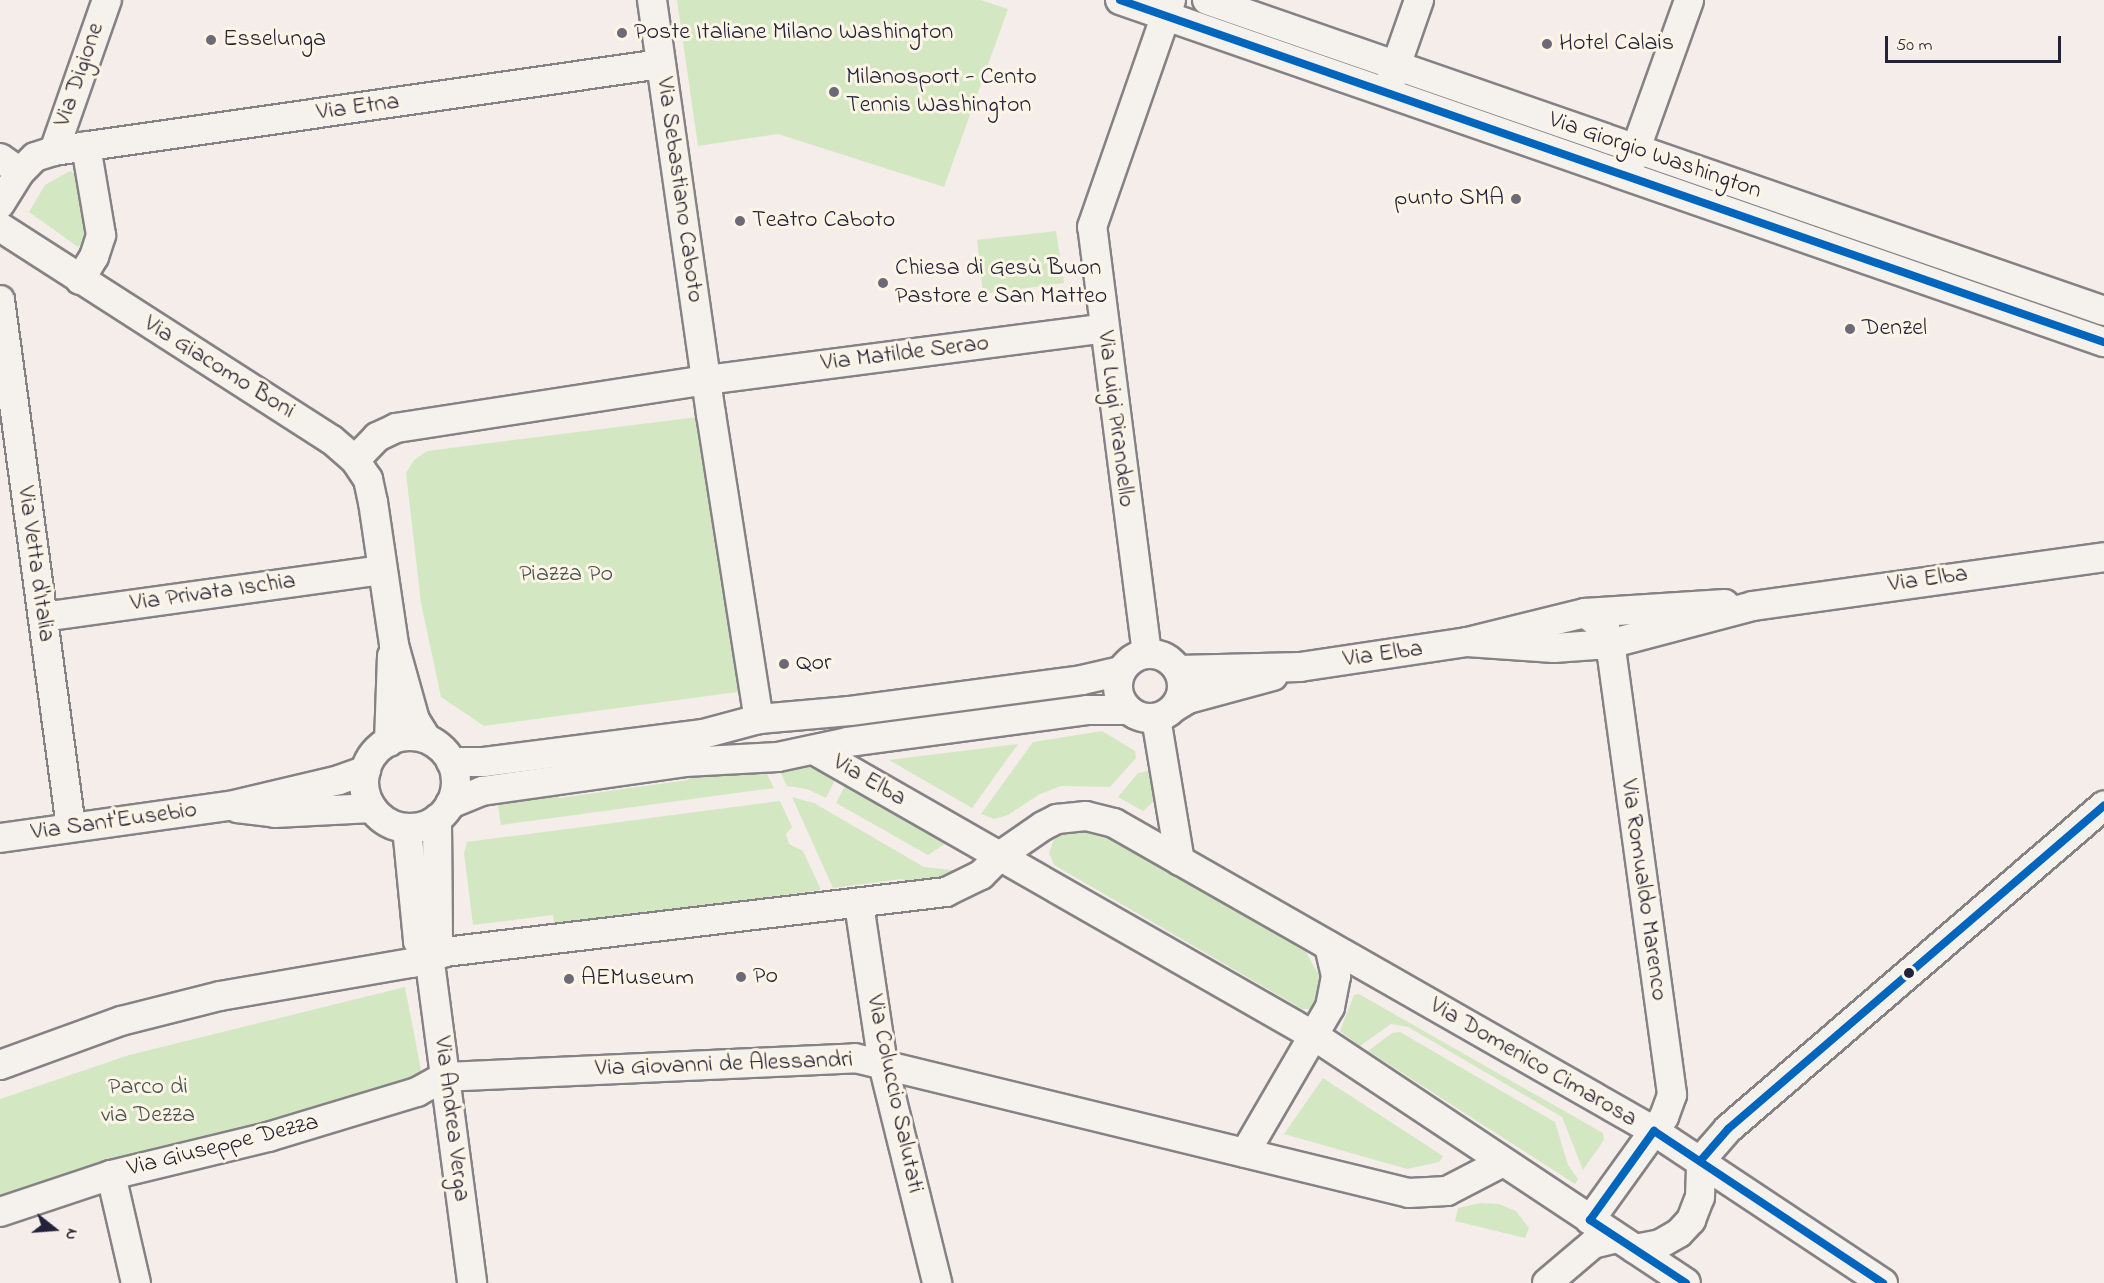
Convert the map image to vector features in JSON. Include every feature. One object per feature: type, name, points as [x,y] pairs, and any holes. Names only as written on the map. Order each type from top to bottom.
[{"type":"street","name":"Via Digione","points":[[54,151],[107,0]]},
{"type":"street","name":"Via Sebastiano Caboto","points":[[652,0],[706,380]]},
{"type":"street","name":"Via Giorgio Washington","points":[[1120,0],[1168,8],[1387,93],[1631,163],[2104,311]]},
{"type":"street","name":"Via Giorgio Washington","points":[[1207,0],[1396,64],[1631,163],[2104,342]]},
{"type":"street","points":[[1387,93],[1419,0]]},
{"type":"street","points":[[1631,163],[1689,0]]},
{"type":"street","name":"Via Luigi Pirandello","points":[[1147,654],[1092,227],[1168,8]]},
{"type":"street","name":"Via Etna","points":[[10,165],[54,151],[86,146],[661,64]]},
{"type":"street","points":[[80,280],[94,257],[101,235],[86,146]]},
{"type":"street","points":[[0,204],[10,165]]},
{"type":"street","name":"Via Giacomo Boni","points":[[0,227],[332,440],[355,460]]},
{"type":"street","name":"Via Vetta d'Italia","points":[[0,300],[71,827]]},
{"type":"street","name":"Via Matilde Serao","points":[[706,380],[1104,328]]},
{"type":"street","points":[[427,740],[415,720],[394,645],[368,479],[355,460],[377,437],[396,428],[706,380],[759,719]]},
{"type":"street","name":"Via Elba","points":[[1467,642],[1554,648],[1610,644],[1753,606],[2104,557]]},
{"type":"street","name":"Via Privata Ischia","points":[[43,616],[382,570]]},
{"type":"street","name":"Via Elba","points":[[1178,670],[1300,667],[1467,642],[1585,613],[1701,603],[1753,606]]},
{"type":"street","points":[[1585,613],[1600,622],[1610,644]]},
{"type":"street","name":"Via Romualdo Marenco","points":[[1590,1220],[1654,1131],[1672,1095],[1610,644]]},
{"type":"street","points":[[389,742],[394,645]]},
{"type":"street","points":[[1147,654],[1168,659],[1178,670],[1182,693],[1165,712],[1141,717],[1128,710],[1118,688],[1121,671],[1130,661],[1147,654]]},
{"type":"street","name":"Via Elba","points":[[1165,712],[1188,699],[1300,667]]},
{"type":"street","points":[[451,762],[484,762],[703,734],[759,719],[862,710],[1082,680],[1121,671]]},
{"type":"street","name":"Via Elba","points":[[814,750],[1087,710],[1128,710]]},
{"type":"street","points":[[1165,712],[1180,861]]},
{"type":"street","points":[[429,955],[438,938],[444,812],[456,782],[451,762],[444,751],[427,740],[408,736],[389,742],[374,754],[366,770],[366,792],[372,808],[389,823],[407,828],[444,812],[487,790],[685,762],[772,758],[814,750]]},
{"type":"street","name":"Via Elba","points":[[814,750],[1001,855]]},
{"type":"street","name":"Via Sant'Eusebio","points":[[0,838],[229,806],[273,793],[339,780],[366,770]]},
{"type":"street","name":"Via Sant'Eusebio","points":[[229,806],[274,813],[372,808]]},
{"type":"street","points":[[1547,1283],[1593,1244],[1660,1244],[1679,1233],[1691,1220],[1700,1197],[1701,1160],[1728,1129],[2102,812]]},
{"type":"street","name":"Via Domenico Cimarosa","points":[[1001,855],[1057,819],[1086,816],[1114,823],[1654,1131],[1701,1160],[1883,1283]]},
{"type":"street","points":[[407,828],[418,940],[429,955]]},
{"type":"street","points":[[0,1065],[121,1021],[220,996],[412,963],[429,955],[859,904],[956,889],[981,875],[1001,855],[1316,1037],[1686,1283]]},
{"type":"street","name":"Via Coluccio Salutati","points":[[859,904],[883,1064],[936,1283]]},
{"type":"street","points":[[1329,946],[1335,988],[1316,1037],[1245,1153],[1409,1193],[1447,1191],[1503,1162]]},
{"type":"street","name":"Via Andrea Verga","points":[[429,955],[472,1283]]},
{"type":"street","name":"Via Giovanni de Alessandri","points":[[444,1077],[855,1058],[1245,1153]]},
{"type":"street","name":"Via Giuseppe Dezza","points":[[0,1212],[111,1175],[268,1137],[417,1092],[444,1077]]},
{"type":"street","points":[[111,1175],[136,1283]]},
{"type":"green space","name":"Milanosport - Cento Tennis Washington","points":[[677,0],[981,0],[1008,9],[944,187],[778,134],[698,146]]},
{"type":"green space","points":[[70,171],[76,174],[86,232],[85,241],[78,247],[29,212],[45,185]]},
{"type":"green space","points":[[1056,231],[1064,283],[983,294],[977,240]]},
{"type":"green space","name":"Piazza Po","points":[[706,416],[745,691],[484,726],[441,697],[421,603],[406,473],[414,460],[427,451]]},
{"type":"green space","points":[[1102,731],[1135,751],[1136,758],[1110,787],[1061,786],[1038,795],[1008,815],[994,819],[981,814],[1033,742]]},
{"type":"green space","points":[[1018,744],[972,808],[889,760]]},
{"type":"green space","points":[[806,762],[839,772],[826,798],[807,789],[787,786],[778,768]]},
{"type":"green space","points":[[764,768],[774,788],[501,825],[497,799],[551,791],[559,798],[688,780],[695,771]]},
{"type":"green space","points":[[1149,771],[1154,801],[1143,811],[1118,797],[1138,773]]},
{"type":"green space","points":[[849,778],[948,842],[928,855],[836,803]]},
{"type":"green space","points":[[792,797],[814,803],[924,867],[962,871],[956,877],[912,886],[902,879],[833,888]]},
{"type":"green space","points":[[780,801],[792,827],[786,834],[789,844],[803,851],[821,890],[554,925],[553,915],[473,925],[464,853],[467,842]]},
{"type":"green space","points":[[1087,830],[1108,837],[1306,952],[1320,977],[1318,993],[1311,1009],[1302,1009],[1054,865],[1049,853],[1054,839],[1063,832]]},
{"type":"green space","name":"Parco di via Dezza","points":[[405,987],[422,1075],[0,1197],[0,1099],[129,1055]]},
{"type":"green space","points":[[1359,994],[1603,1133],[1604,1140],[1583,1170],[1562,1117],[1408,1027],[1391,1024],[1360,1046],[1340,1031],[1354,995]]},
{"type":"green space","points":[[1400,1032],[1555,1122],[1568,1165],[1578,1179],[1575,1184],[1368,1051],[1392,1033]]},
{"type":"green space","points":[[1323,1078],[1443,1156],[1439,1162],[1407,1169],[1284,1134]]},
{"type":"green space","points":[[1480,1203],[1499,1204],[1516,1211],[1529,1228],[1525,1238],[1455,1221],[1458,1208]]},
{"type":"transit line","points":[[1120,0],[2104,342]]},
{"type":"transit line","points":[[1701,1160],[1728,1129],[2104,806]]},
{"type":"transit line","points":[[1686,1283],[1590,1220],[1654,1131],[1883,1283]]},
{"type":"place","name":"Poste Italiane Milano Washington","points":[[622,33]]},
{"type":"place","name":"Esselunga","points":[[211,40]]},
{"type":"place","name":"Hotel Calais","points":[[1547,44]]},
{"type":"place","name":"Milanosport - Cento Tennis Washington","points":[[834,92]]},
{"type":"place","name":"punto SMA","points":[[1516,199]]},
{"type":"place","name":"Teatro Caboto","points":[[740,221]]},
{"type":"place","name":"Chiesa di Gesù Buon Pastore e San Matteo","points":[[883,283]]},
{"type":"place","name":"Denzel","points":[[1850,329]]},
{"type":"place","name":"Qor","points":[[784,664]]},
{"type":"place","name":"Po","points":[[741,977]]},
{"type":"place","name":"AEMuseum","points":[[569,979]]}]
